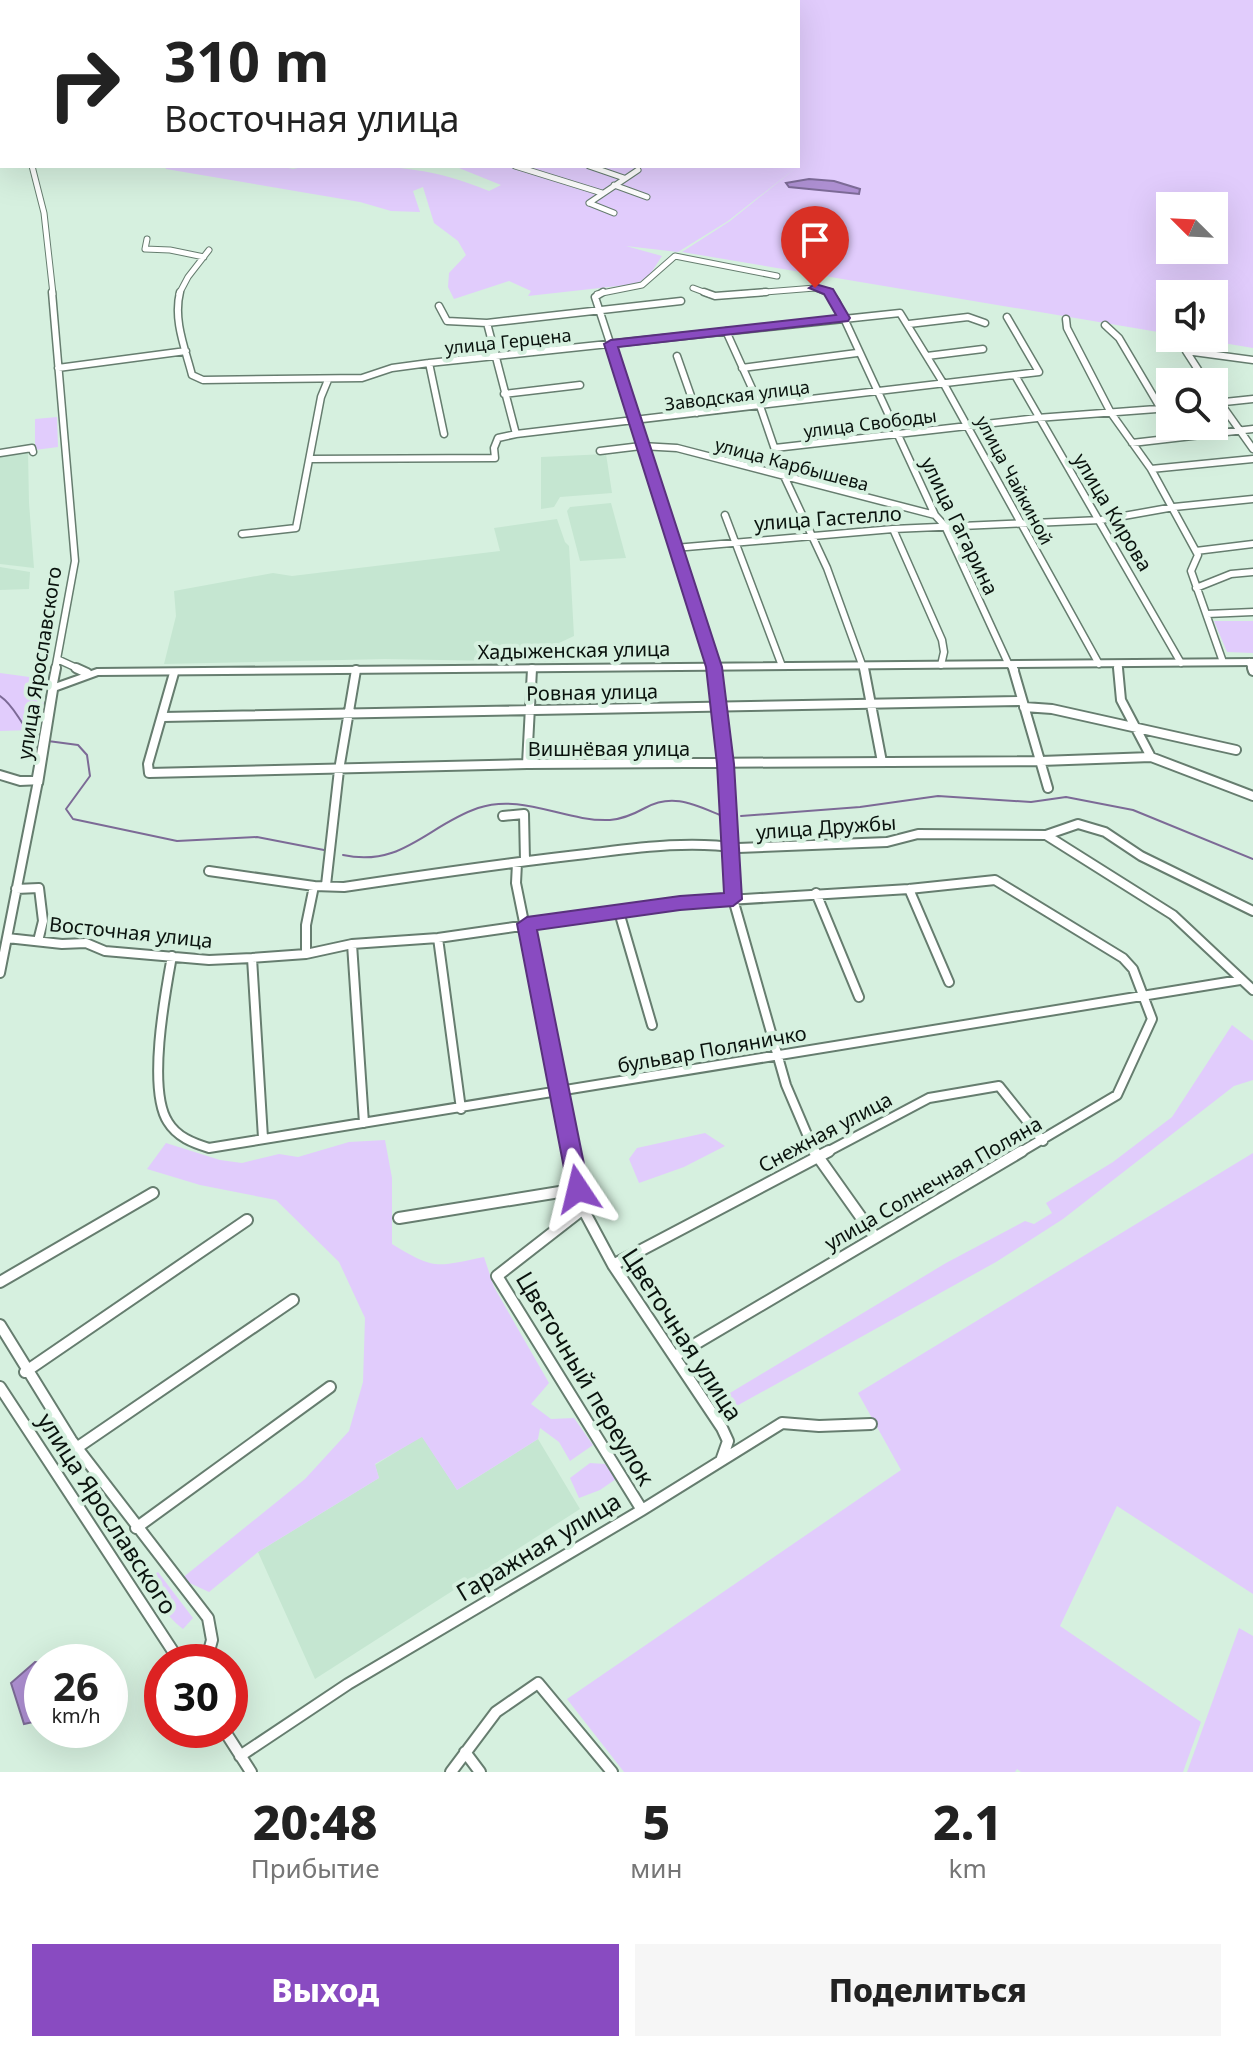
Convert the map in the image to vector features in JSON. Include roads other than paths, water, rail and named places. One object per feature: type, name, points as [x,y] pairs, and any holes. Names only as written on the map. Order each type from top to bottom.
[{"type":"main road","name":"Хадыженская улица","points":[[52,688],[87,673],[1008,663],[1223,662],[1252,665]]},
{"type":"main road","name":"улица Ярославского","points":[[38,781],[52,688]]},
{"type":"main road","points":[[0,775],[20,781],[38,781]]},
{"type":"street","name":"улица Ярославского","points":[[33,168],[44,213],[75,561],[52,688]]},
{"type":"street","points":[[521,168],[602,193]]},
{"type":"street","points":[[595,168],[624,178]]},
{"type":"street","points":[[614,213],[589,203],[638,170]]},
{"type":"street","points":[[614,185],[647,197]]},
{"type":"street","points":[[147,239],[145,249],[175,247],[186,254],[204,257]]},
{"type":"street","name":"улица Герцена","points":[[209,250],[182,284],[179,294],[180,321],[192,375],[203,380],[362,378],[392,368],[429,363],[900,313]]},
{"type":"street","points":[[777,276],[675,256],[642,285],[597,293],[595,297],[714,667],[726,764],[733,899],[786,1085],[816,1156],[875,1237]]},
{"type":"street","name":"улица Гагарина","points":[[693,288],[715,296],[821,289],[829,292],[935,515],[945,526],[1008,663],[1015,670],[1048,788]]},
{"type":"street","points":[[439,306],[447,321],[487,323],[681,301]]},
{"type":"street","name":"улица Чайкиной","points":[[900,313],[945,386],[1018,523],[1099,664]]},
{"type":"street","points":[[909,324],[968,317],[985,323]]},
{"type":"street","name":"Заводская улица","points":[[516,434],[945,386],[1039,372],[1007,317]]},
{"type":"street","points":[[1066,319],[1067,328],[1111,413],[1151,469],[1198,555],[1191,571],[1223,662]]},
{"type":"street","points":[[311,459],[495,458],[494,448],[498,438],[516,434],[487,323]]},
{"type":"street","points":[[1105,325],[1119,338],[1156,401]]},
{"type":"street","points":[[726,331],[760,406],[784,476],[827,568],[863,665],[882,762]]},
{"type":"street","points":[[927,356],[983,349]]},
{"type":"street","points":[[58,368],[186,351]]},
{"type":"street","points":[[1193,352],[1253,360]]},
{"type":"street","points":[[742,368],[857,353]]},
{"type":"street","points":[[677,356],[697,413]]},
{"type":"street","points":[[429,363],[444,434]]},
{"type":"street","name":"улица Кирова","points":[[1016,377],[1181,663]]},
{"type":"street","points":[[242,534],[296,528],[317,418],[328,380]]},
{"type":"street","points":[[504,394],[580,385]]},
{"type":"street","points":[[1228,402],[1253,399]]},
{"type":"street","name":"улица Свободы","points":[[775,448],[1037,418],[1156,409]]},
{"type":"street","points":[[1228,416],[1253,449]]},
{"type":"street","points":[[1132,443],[1253,429]]},
{"type":"street","points":[[600,451],[641,446]]},
{"type":"street","name":"улица Карбышева","points":[[641,446],[677,448],[935,515]]},
{"type":"street","points":[[0,453],[32,448],[33,452]]},
{"type":"street","points":[[1151,469],[1253,459]]},
{"type":"street","name":"улица Гастелло","points":[[675,548],[893,529],[1101,520],[1174,507],[1253,499]]},
{"type":"street","points":[[725,515],[782,666]]},
{"type":"street","points":[[893,529],[942,640],[944,652],[941,665]]},
{"type":"street","points":[[1196,551],[1253,544]]},
{"type":"street","points":[[1196,588],[1231,574],[1253,572]]},
{"type":"street","points":[[1207,614],[1253,612]]},
{"type":"street","name":"Хадыженская улица","points":[[57,659],[87,673]]},
{"type":"street","points":[[1118,664],[1121,700],[1151,757]]},
{"type":"street","points":[[527,764],[532,669]]},
{"type":"street","points":[[326,885],[339,770],[356,670]]},
{"type":"street","points":[[163,717],[174,673]]},
{"type":"street","name":"Ровная улица","points":[[163,717],[719,706],[1023,704],[1236,750]]},
{"type":"street","name":"Вишнёвая улица","points":[[163,717],[148,764],[149,773],[527,764],[1041,761],[1151,757],[1253,796]]},
{"type":"street","name":"улица Ярославского","points":[[0,973],[38,781]]},
{"type":"street","name":"Цветочная улица","points":[[503,816],[524,814],[521,862],[516,883],[527,924],[583,1209],[613,1265],[728,1441],[722,1459]]},
{"type":"street","name":"улица Дружбы","points":[[209,871],[314,886],[344,887],[521,862],[730,843],[738,848],[800,848],[887,842],[918,834],[1046,835],[1078,824],[1105,832],[1141,856],[1253,911]]},
{"type":"street","points":[[1046,835],[1173,915],[1253,990]]},
{"type":"street","name":"Восточная улица","points":[[7,938],[86,943],[105,951],[209,960],[252,958],[306,954],[352,944],[438,938],[680,903],[909,889],[995,880],[1123,958],[1133,969],[1146,998]]},
{"type":"street","points":[[306,954],[306,925],[314,886]]},
{"type":"street","points":[[16,889],[39,888],[44,914],[43,931],[38,941]]},
{"type":"street","points":[[909,889],[949,982]]},
{"type":"street","points":[[816,893],[859,997]]},
{"type":"street","points":[[619,912],[652,1025]]},
{"type":"street","points":[[438,938],[461,1109]]},
{"type":"street","points":[[352,944],[364,1123]]},
{"type":"street","name":"бульвар Поляничко","points":[[172,956],[164,992],[160,1085],[164,1116],[176,1132],[190,1143],[209,1148],[1146,998],[1240,980]]},
{"type":"street","points":[[252,958],[263,1138]]},
{"type":"street","name":"улица Солнечная Поляна","points":[[675,1356],[1117,1095],[1152,1019],[1146,998]]},
{"type":"street","name":"Снежная улица","points":[[613,1265],[929,1098],[999,1086],[1043,1141]]},
{"type":"street","points":[[399,1218],[578,1189]]},
{"type":"street","points":[[0,1282],[153,1193]]},
{"type":"street","name":"Цветочный переулок","points":[[583,1209],[497,1276],[642,1510]]},
{"type":"street","points":[[25,1372],[247,1220]]},
{"type":"street","points":[[78,1447],[293,1300]]},
{"type":"street","points":[[0,1325],[25,1372],[78,1447],[136,1528],[208,1618],[212,1644]]},
{"type":"street","name":"улица Ярославского","points":[[0,1387],[168,1644]]},
{"type":"street","points":[[136,1528],[330,1387]]},
{"type":"street","name":"Гаражная улица","points":[[240,1756],[348,1684],[642,1510],[782,1423],[794,1420],[818,1426],[863,1421],[871,1424]]},
{"type":"street","points":[[451,1772],[496,1712],[538,1683],[612,1772]]},
{"type":"street","points":[[235,1748],[251,1772]]},
{"type":"street","points":[[465,1752],[480,1772]]},
{"type":"waterway","points":[[0,696],[40,740]]},
{"type":"waterway","points":[[48,741],[78,745],[87,755],[90,776],[66,809],[73,819],[177,841],[257,837],[324,850]]},
{"type":"waterway","points":[[741,816],[860,807],[938,796],[1031,802],[1066,797],[1133,810],[1253,859]]},
{"type":"waterway","points":[[343,855],[382,856],[414,843],[460,815],[495,804],[528,806],[577,817],[610,820],[664,801],[673,801],[692,804],[720,815]]}]
